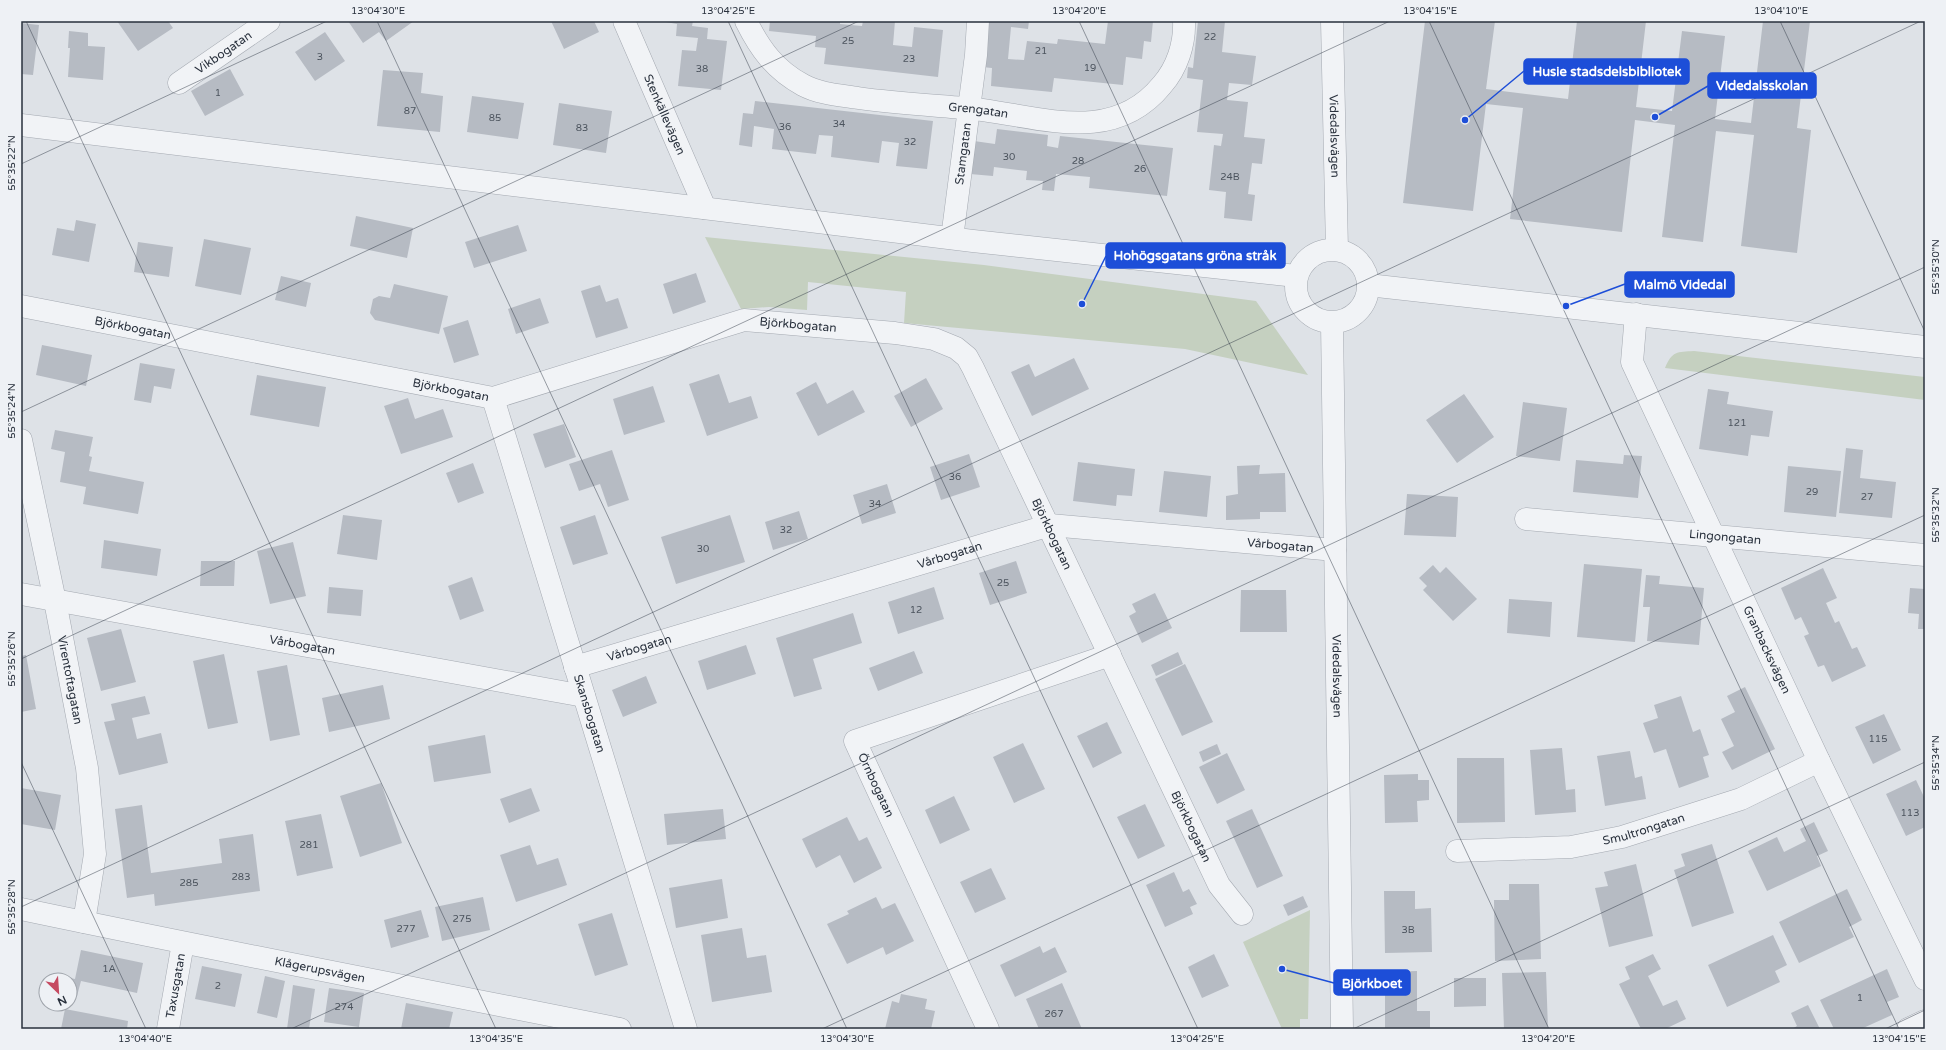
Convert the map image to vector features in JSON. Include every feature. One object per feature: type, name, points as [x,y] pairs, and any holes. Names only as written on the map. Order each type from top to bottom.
[{"type":"street","name":"Vikbogatan","points":[[179,83],[269,21]]},
{"type":"street","name":"Stenkällevägen","points":[[624,21],[705,208]]},
{"type":"street","name":"Grengatan","points":[[746,21],[770,60],[787,76],[820,92],[895,103],[968,108],[1080,124],[1103,121],[1123,115],[1140,106],[1155,94],[1167,80],[1176,62],[1182,44],[1184,21]]},
{"type":"street","name":"Stamgatan","points":[[952,238],[976,55],[978,21]]},
{"type":"street","name":"Videdalsvägen","points":[[1332,21],[1337,250]]},
{"type":"street","points":[[21,125],[952,238],[1296,276]]},
{"type":"street","points":[[1337,250],[1349,254],[1359,261],[1366,272],[1368,284],[1365,301],[1354,315],[1344,320],[1332,323],[1321,321],[1310,316],[1302,307],[1297,296],[1296,276],[1309,258],[1322,251],[1337,250]]},
{"type":"street","points":[[1368,284],[1925,347]]},
{"type":"street","name":"Björkbogatan","points":[[21,306],[493,398],[744,320],[895,333],[934,339],[956,348],[967,357],[974,368],[1050,525],[1219,885],[1242,914]]},
{"type":"street","name":"Granbacksvägen","points":[[1636,314],[1632,362],[1820,761],[1925,979]]},
{"type":"street","name":"Videdalsvägen","points":[[1332,323],[1342,1029]]},
{"type":"street","name":"Skansbogatan","points":[[493,398],[686,1029]]},
{"type":"street","name":"Virentoftagatan","points":[[21,440],[55,601],[87,768],[95,854],[84,922]]},
{"type":"street","name":"Lingongatan","points":[[1526,519],[1925,555]]},
{"type":"street","name":"Vårbogatan","points":[[575,667],[1050,525],[1335,550]]},
{"type":"street","name":"Vårbogatan","points":[[21,594],[584,696]]},
{"type":"street","name":"Örnbogatan","points":[[988,1029],[855,741],[1110,655]]},
{"type":"street","name":"Smultrongatan","points":[[1457,851],[1571,848],[1622,837],[1741,799],[1820,761]]},
{"type":"street","name":"Klågerupsvägen","points":[[21,909],[183,943],[452,994],[568,1024],[620,1029]]},
{"type":"street","name":"Taxusgatan","points":[[168,1029],[183,943]]},
{"type":"street","points":[[1908,1029],[1925,1021]]},
{"type":"green space","points":[[705,237],[984,265],[1256,301],[1308,375],[1185,349],[904,323],[906,292],[808,282],[807,310],[769,307],[741,309]]},
{"type":"green space","points":[[1694,351],[1925,377],[1925,400],[1665,368],[1673,355],[1679,352]]},
{"type":"green space","points":[[1310,910],[1308,1019],[1300,1019],[1300,1029],[1282,1029],[1243,942]]},
{"type":"building","points":[[117,21],[168,21],[173,28],[138,51]]},
{"type":"building","points":[[348,21],[414,21],[386,41],[379,32],[363,43]]},
{"type":"building","points":[[551,21],[594,21],[599,32],[564,49]]},
{"type":"building","points":[[660,21],[693,21],[692,26],[708,28],[707,39],[727,41],[721,90],[678,86],[682,50],[696,51],[698,38],[676,36],[677,24]]},
{"type":"building","points":[[770,21],[840,21],[840,24],[862,26],[863,21],[895,21],[893,45],[912,47],[914,27],[943,30],[938,77],[824,64],[826,48],[815,47],[816,36],[769,31]]},
{"type":"building","points":[[987,21],[1029,21],[1028,29],[1011,27],[1008,59],[1024,60],[1027,41],[1057,44],[1058,39],[1105,44],[1108,21],[1153,21],[1151,42],[1144,41],[1142,59],[1126,57],[1123,85],[1054,78],[1052,92],[991,86],[992,68],[982,67]]},
{"type":"building","points":[[1198,21],[1225,21],[1222,52],[1256,56],[1252,85],[1229,83],[1227,100],[1248,102],[1244,137],[1265,139],[1262,164],[1252,163],[1248,194],[1255,195],[1252,221],[1224,218],[1226,192],[1209,190],[1214,145],[1221,146],[1223,134],[1197,132],[1203,80],[1187,78],[1188,67],[1193,68]]},
{"type":"building","points":[[1425,21],[1495,21],[1486,89],[1568,99],[1577,21],[1646,21],[1636,107],[1672,111],[1682,31],[1725,36],[1715,119],[1751,123],[1763,21],[1810,21],[1797,128],[1811,130],[1797,253],[1741,246],[1754,135],[1716,131],[1703,242],[1662,237],[1675,125],[1635,120],[1622,232],[1510,219],[1523,108],[1486,104],[1473,211],[1403,203]]},
{"type":"building","points":[[21,23],[39,25],[33,75],[21,74]]},
{"type":"building","points":[[69,31],[88,33],[88,46],[105,47],[103,80],[68,77],[70,48],[68,48]]},
{"type":"building","points":[[325,32],[345,61],[315,81],[295,52]]},
{"type":"building","points":[[230,69],[244,95],[205,116],[191,91]]},
{"type":"building","points":[[383,70],[423,73],[421,93],[443,96],[440,132],[377,126]]},
{"type":"building","points":[[472,96],[524,103],[518,139],[467,132]]},
{"type":"building","points":[[755,101],[933,121],[927,169],[896,166],[899,143],[882,141],[879,163],[831,157],[833,136],[819,135],[816,154],[772,149],[774,129],[754,126],[752,147],[739,145],[743,113],[753,114]]},
{"type":"building","points":[[559,103],[612,111],[606,153],[553,145]]},
{"type":"building","points":[[997,129],[1048,135],[1047,146],[1058,148],[1060,136],[1173,148],[1167,196],[1089,188],[1090,177],[1056,174],[1054,191],[1042,190],[1043,181],[1026,180],[1027,171],[994,167],[993,176],[970,174],[974,141],[995,144]]},
{"type":"building","points":[[356,216],[413,228],[407,258],[350,246]]},
{"type":"building","points":[[76,220],[96,224],[89,262],[52,255],[57,228],[74,231]]},
{"type":"building","points":[[518,225],[527,251],[474,268],[465,242]]},
{"type":"building","points":[[204,239],[251,248],[241,295],[195,286]]},
{"type":"building","points":[[138,242],[173,247],[169,277],[134,272]]},
{"type":"building","points":[[696,273],[706,302],[673,314],[663,284]]},
{"type":"building","points":[[281,276],[311,283],[306,307],[275,300]]},
{"type":"building","points":[[394,284],[448,296],[439,334],[375,320],[370,313],[373,299],[379,296],[390,298]]},
{"type":"building","points":[[600,285],[606,302],[618,298],[628,328],[596,338],[581,291]]},
{"type":"building","points":[[540,298],[549,323],[516,334],[508,309]]},
{"type":"building","points":[[468,320],[479,355],[454,363],[443,328]]},
{"type":"building","points":[[42,345],[92,355],[86,386],[36,375]]},
{"type":"building","points":[[1074,358],[1089,389],[1032,416],[1011,372],[1029,364],[1035,377]]},
{"type":"building","points":[[140,363],[175,369],[171,389],[154,386],[151,403],[134,400]]},
{"type":"building","points":[[719,374],[729,403],[751,396],[758,418],[707,436],[689,384]]},
{"type":"building","points":[[257,375],[326,387],[319,427],[250,415]]},
{"type":"building","points":[[926,378],[943,409],[911,427],[894,396]]},
{"type":"building","points":[[816,382],[827,404],[853,390],[865,412],[818,436],[796,393]]},
{"type":"building","points":[[653,386],[665,422],[624,435],[613,399]]},
{"type":"building","points":[[1708,389],[1729,392],[1727,404],[1773,411],[1769,437],[1751,435],[1748,456],[1699,449]]},
{"type":"building","points":[[1464,394],[1494,437],[1457,463],[1426,420]]},
{"type":"building","points":[[408,398],[415,419],[443,409],[453,437],[401,454],[384,406]]},
{"type":"building","points":[[1523,402],[1567,408],[1560,461],[1516,456]]},
{"type":"building","points":[[564,424],[576,457],[545,468],[533,434]]},
{"type":"building","points":[[55,430],[93,437],[89,456],[92,457],[89,471],[144,482],[138,514],[83,504],[86,487],[60,482],[65,452],[51,449]]},
{"type":"building","points":[[1846,448],[1863,450],[1860,478],[1896,482],[1892,518],[1839,513]]},
{"type":"building","points":[[612,450],[629,500],[608,507],[600,484],[579,491],[569,464]]},
{"type":"building","points":[[969,454],[980,487],[941,500],[930,467]]},
{"type":"building","points":[[1624,455],[1642,456],[1638,498],[1573,492],[1576,460],[1623,464]]},
{"type":"building","points":[[1078,462],[1135,469],[1132,496],[1117,495],[1116,506],[1073,501]]},
{"type":"building","points":[[473,463],[484,493],[458,503],[446,473]]},
{"type":"building","points":[[1260,465],[1259,474],[1285,473],[1286,512],[1260,512],[1260,519],[1226,520],[1226,496],[1238,494],[1237,466]]},
{"type":"building","points":[[1788,466],[1841,471],[1836,517],[1784,512]]},
{"type":"building","points":[[1164,471],[1211,476],[1207,517],[1159,512]]},
{"type":"building","points":[[887,484],[896,513],[862,524],[853,495]]},
{"type":"building","points":[[1407,494],[1458,497],[1456,537],[1404,535]]},
{"type":"building","points":[[799,511],[808,539],[773,550],[765,522]]},
{"type":"building","points":[[343,515],[382,520],[377,560],[337,554]]},
{"type":"building","points":[[595,515],[608,554],[573,565],[560,527]]},
{"type":"building","points":[[730,515],[745,562],[676,584],[661,537]]},
{"type":"building","points":[[104,540],[161,549],[157,576],[101,568]]},
{"type":"building","points":[[293,542],[306,596],[270,604],[257,551]]},
{"type":"building","points":[[201,561],[235,561],[234,586],[200,586]]},
{"type":"building","points":[[1016,561],[1027,593],[990,605],[979,573]]},
{"type":"building","points":[[1584,564],[1642,569],[1635,642],[1577,637]]},
{"type":"building","points":[[1433,565],[1440,573],[1446,567],[1477,599],[1453,621],[1423,590],[1427,586],[1419,578]]},
{"type":"building","points":[[1823,568],[1837,598],[1826,603],[1835,623],[1839,621],[1852,649],[1857,647],[1866,666],[1832,682],[1824,665],[1818,667],[1804,636],[1809,634],[1801,617],[1795,620],[1781,588]]},
{"type":"building","points":[[1646,575],[1660,576],[1659,584],[1704,588],[1699,645],[1647,641],[1650,607],[1643,607]]},
{"type":"building","points":[[472,577],[484,611],[460,620],[448,586]]},
{"type":"building","points":[[329,587],[363,590],[361,616],[327,613]]},
{"type":"building","points":[[934,587],[944,619],[898,634],[888,602]]},
{"type":"building","points":[[1910,588],[1925,589],[1925,629],[1918,629],[1919,614],[1908,613]]},
{"type":"building","points":[[1241,590],[1286,590],[1287,632],[1240,632]]},
{"type":"building","points":[[1155,593],[1172,628],[1142,643],[1129,616],[1136,612],[1132,604]]},
{"type":"building","points":[[1509,599],[1552,602],[1550,637],[1507,633]]},
{"type":"building","points":[[853,613],[862,643],[813,659],[822,689],[794,697],[776,638]]},
{"type":"building","points":[[121,629],[136,682],[101,691],[87,638]]},
{"type":"building","points":[[746,645],[756,674],[707,690],[698,661]]},
{"type":"building","points":[[914,651],[923,673],[878,691],[869,668]]},
{"type":"building","points":[[1178,652],[1183,664],[1156,676],[1151,665]]},
{"type":"building","points":[[224,654],[238,723],[208,729],[193,661]]},
{"type":"building","points":[[26,655],[36,709],[21,712],[21,656]]},
{"type":"building","points":[[1185,664],[1213,722],[1182,736],[1155,679]]},
{"type":"building","points":[[287,665],[300,735],[270,741],[257,671]]},
{"type":"building","points":[[646,676],[657,703],[623,717],[612,690]]},
{"type":"building","points":[[383,685],[390,719],[329,732],[322,698]]},
{"type":"building","points":[[1745,687],[1775,749],[1732,770],[1722,752],[1734,746],[1721,719],[1735,712],[1727,696]]},
{"type":"building","points":[[145,696],[150,714],[132,718],[137,739],[161,733],[168,763],[119,775],[104,722],[115,720],[111,704]]},
{"type":"building","points":[[1681,696],[1693,732],[1700,729],[1709,755],[1703,757],[1709,777],[1679,788],[1666,749],[1654,753],[1643,723],[1658,718],[1654,705]]},
{"type":"building","points":[[1884,714],[1901,750],[1873,764],[1855,727]]},
{"type":"building","points":[[1107,722],[1122,753],[1093,768],[1077,736]]},
{"type":"building","points":[[485,735],[491,773],[434,782],[428,746]]},
{"type":"building","points":[[1023,743],[1045,789],[1014,803],[993,757]]},
{"type":"building","points":[[1217,744],[1221,754],[1203,762],[1199,752]]},
{"type":"building","points":[[1562,748],[1566,790],[1575,789],[1576,812],[1535,815],[1530,750]]},
{"type":"building","points":[[1630,751],[1635,778],[1642,776],[1646,799],[1605,806],[1597,756]]},
{"type":"building","points":[[1227,753],[1245,790],[1217,804],[1199,767]]},
{"type":"building","points":[[1457,758],[1504,758],[1505,822],[1457,823]]},
{"type":"building","points":[[1418,774],[1418,780],[1429,780],[1429,800],[1417,801],[1418,822],[1385,823],[1384,775]]},
{"type":"building","points":[[1916,780],[1925,799],[1925,827],[1906,836],[1886,794]]},
{"type":"building","points":[[381,783],[402,843],[360,857],[340,796]]},
{"type":"building","points":[[21,788],[61,795],[55,830],[21,824]]},
{"type":"building","points":[[531,788],[540,811],[509,823],[500,799]]},
{"type":"building","points":[[954,796],[970,830],[940,844],[925,810]]},
{"type":"building","points":[[1145,804],[1165,846],[1138,859],[1117,817]]},
{"type":"building","points":[[142,805],[151,873],[222,863],[219,839],[253,834],[260,891],[155,906],[154,894],[127,898],[115,809]]},
{"type":"building","points":[[723,809],[726,839],[667,845],[664,814]]},
{"type":"building","points":[[1252,809],[1283,876],[1257,888],[1226,821]]},
{"type":"building","points":[[321,814],[333,868],[297,876],[285,821]]},
{"type":"building","points":[[847,817],[859,841],[867,837],[882,868],[854,883],[840,855],[816,868],[802,839]]},
{"type":"building","points":[[1814,822],[1828,851],[1817,856],[1821,866],[1767,891],[1748,851],[1777,837],[1784,852],[1806,841],[1800,829]]},
{"type":"building","points":[[1712,844],[1734,913],[1692,927],[1674,870],[1685,866],[1681,854]]},
{"type":"building","points":[[530,845],[537,865],[558,858],[567,885],[516,902],[500,855]]},
{"type":"building","points":[[1636,864],[1653,936],[1609,947],[1595,888],[1608,886],[1604,872]]},
{"type":"building","points":[[991,868],[1006,899],[975,913],[960,882]]},
{"type":"building","points":[[1174,872],[1183,892],[1189,889],[1197,904],[1190,907],[1193,914],[1165,927],[1146,885]]},
{"type":"building","points":[[722,879],[728,918],[676,928],[669,888]]},
{"type":"building","points":[[1509,884],[1539,884],[1541,959],[1495,961],[1494,900],[1509,900]]},
{"type":"building","points":[[1847,889],[1862,920],[1849,927],[1854,937],[1799,963],[1779,922]]},
{"type":"building","points":[[1384,891],[1415,891],[1415,909],[1431,908],[1432,952],[1385,953]]},
{"type":"building","points":[[1303,896],[1308,907],[1288,916],[1283,905]]},
{"type":"building","points":[[483,897],[490,930],[442,941],[435,907]]},
{"type":"building","points":[[876,897],[882,909],[895,903],[914,941],[886,955],[883,947],[847,964],[827,924],[849,914],[847,911]]},
{"type":"building","points":[[421,910],[429,937],[391,948],[384,920]]},
{"type":"building","points":[[612,913],[628,965],[595,976],[578,924]]},
{"type":"building","points":[[742,928],[747,958],[766,955],[772,992],[712,1002],[701,935]]},
{"type":"building","points":[[1773,935],[1787,965],[1775,971],[1780,982],[1727,1007],[1708,965]]},
{"type":"building","points":[[1040,946],[1043,953],[1055,947],[1067,972],[1015,997],[1000,965]]},
{"type":"building","points":[[81,950],[143,963],[137,993],[81,981],[78,992],[78,972],[76,972]]},
{"type":"building","points":[[1214,954],[1229,986],[1202,998],[1188,967]]},
{"type":"building","points":[[1653,954],[1661,969],[1648,976],[1663,1006],[1677,1000],[1686,1019],[1665,1029],[1641,1029],[1619,984],[1630,979],[1625,967]]},
{"type":"building","points":[[202,966],[242,974],[235,1007],[195,999]]},
{"type":"building","points":[[1887,969],[1899,997],[1887,1002],[1892,1015],[1861,1029],[1834,1029],[1820,1000]]},
{"type":"building","points":[[1417,971],[1417,1011],[1430,1011],[1430,1029],[1385,1029],[1385,972]]},
{"type":"building","points":[[1546,972],[1548,1029],[1504,1029],[1502,973]]},
{"type":"building","points":[[265,976],[285,981],[277,1018],[257,1013]]},
{"type":"building","points":[[1454,978],[1486,978],[1486,1006],[1454,1007]]},
{"type":"building","points":[[1062,983],[1082,1029],[1039,1029],[1026,999]]},
{"type":"building","points":[[293,985],[315,989],[309,1029],[287,1029]]},
{"type":"building","points":[[329,988],[364,993],[359,1027],[324,1022]]},
{"type":"building","points":[[901,994],[927,999],[925,1009],[935,1011],[931,1029],[885,1029],[892,1001],[899,1003]]},
{"type":"building","points":[[406,1003],[453,1012],[449,1029],[401,1029]]},
{"type":"building","points":[[1808,1005],[1820,1029],[1792,1029],[1797,1026],[1791,1013]]},
{"type":"building","points":[[78,1011],[128,1021],[127,1029],[61,1029],[64,1012]]},
{"type":"place","name":"Videdalsskolan","points":[[1655,117]]},
{"type":"place","name":"Husie stadsdelsbibliotek","points":[[1465,120]]},
{"type":"place","name":"Hohögsgatans gröna stråk","points":[[1082,304]]},
{"type":"place","name":"Malmö Videdal","points":[[1566,306]]},
{"type":"place","name":"Björkboet","points":[[1282,969]]}]
